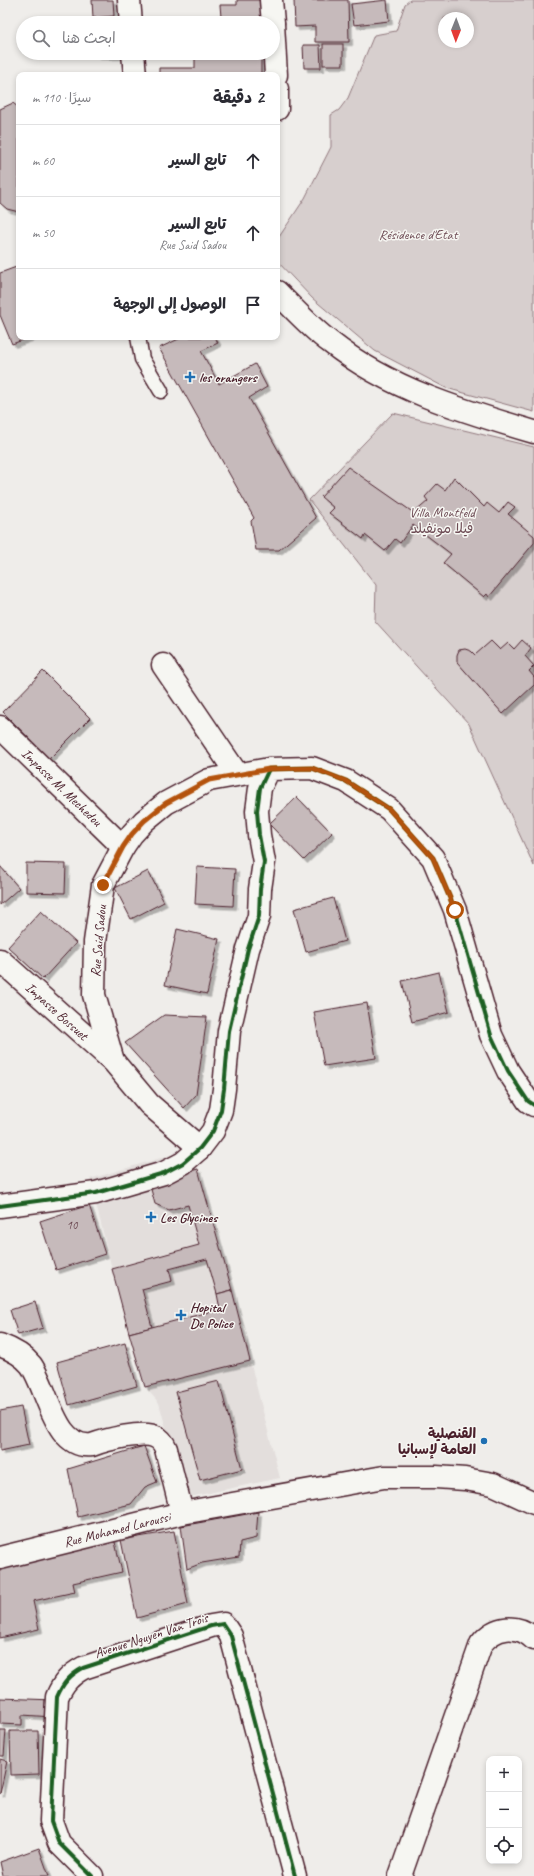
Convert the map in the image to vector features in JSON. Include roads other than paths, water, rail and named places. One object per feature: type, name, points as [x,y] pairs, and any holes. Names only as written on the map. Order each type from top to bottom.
[{"type":"street","points":[[129,0],[130,16]]},
{"type":"street","points":[[272,0],[273,16]]},
{"type":"street","points":[[133,60],[134,72]]},
{"type":"street","points":[[275,60],[276,72]]},
{"type":"street","points":[[280,295],[330,342],[385,378],[462,411],[534,432]]},
{"type":"street","points":[[163,665],[237,774]]},
{"type":"street","name":"Impasse M. Mechedou","points":[[0,727],[123,847]]},
{"type":"street","name":"Rue Said Sadou","points":[[200,1148],[149,1104],[113,1062],[94,995],[95,942],[103,885],[123,847],[144,821],[166,803],[209,780],[269,769],[312,768],[346,781],[389,809],[433,858],[455,910],[491,1035],[508,1071],[528,1101],[534,1105]]},
{"type":"street","points":[[0,1206],[96,1194],[164,1173],[183,1163],[200,1148],[212,1131],[221,1110],[228,1031],[248,949],[259,916],[260,889],[264,862],[259,835],[257,811],[260,788],[269,769]]},
{"type":"street","name":"Impasse Bossuet","points":[[0,960],[113,1062]]},
{"type":"street","name":"Rue Mohamed Laroussi","points":[[0,1345],[10,1348],[31,1365],[62,1429],[74,1442],[86,1446],[142,1434],[152,1435],[161,1440],[166,1449],[182,1513],[0,1558]]},
{"type":"street","points":[[182,1513],[384,1477],[436,1477],[465,1479],[494,1484],[534,1503]]},
{"type":"street","name":"Avenue Nguyen Van Trois","points":[[92,1876],[59,1843],[51,1821],[57,1697],[61,1688],[74,1673],[83,1668],[211,1626],[223,1624],[231,1636],[294,1876]]},
{"type":"street","points":[[400,1876],[481,1644],[491,1634],[506,1628],[521,1630],[534,1639]]},
{"type":"lane","points":[[139,340],[142,359],[161,391]]},
{"type":"place","name":"les orangers","points":[[190,377]]},
{"type":"place","name":"Les Glycines","points":[[151,1217]]},
{"type":"place","name":"Hopital De Police","points":[[181,1315]]},
{"type":"place","name":"القنصلية العامة لإسبانيا","points":[[484,1441]]},
{"type":"park label","name":"Résidence d'Etat","points":[[418,234]]},
{"type":"park label","name":"Villa Montfeld فيلا مونفيلد","points":[[442,520]]}]
